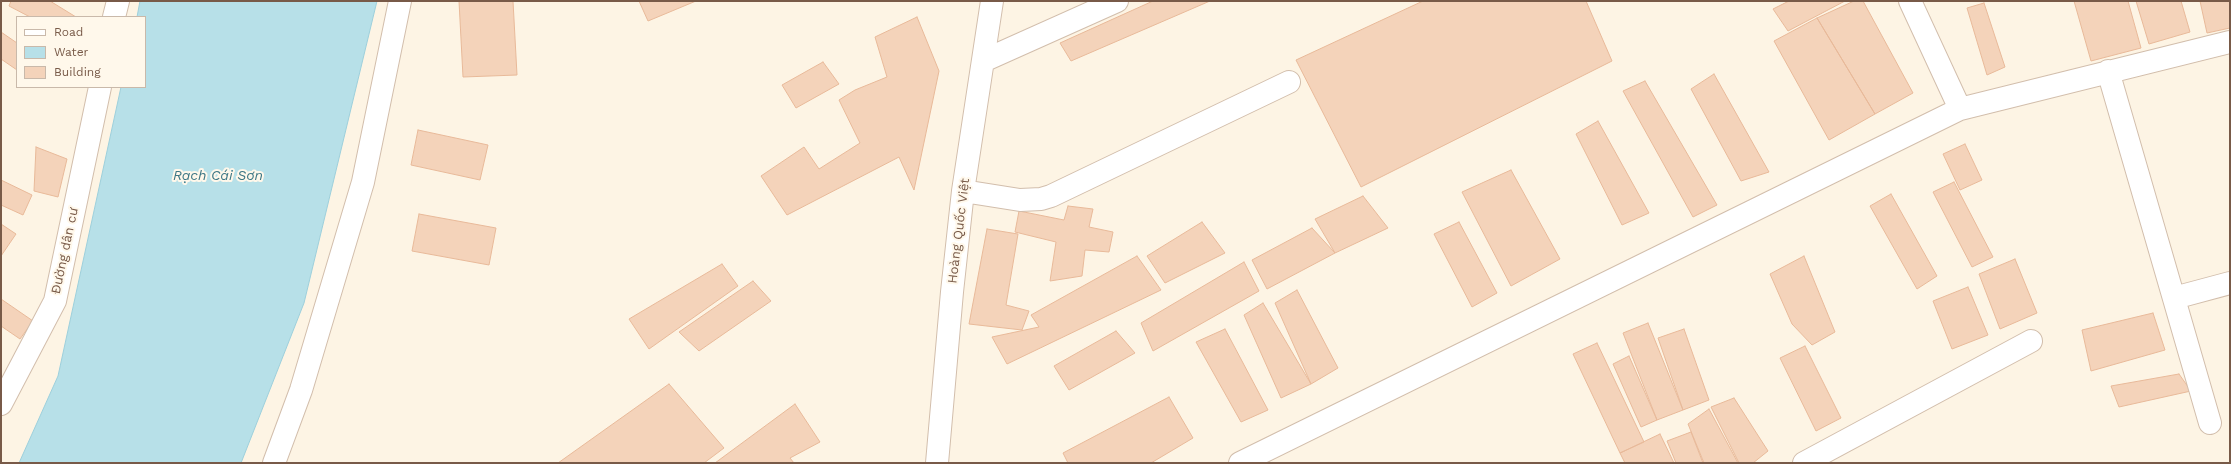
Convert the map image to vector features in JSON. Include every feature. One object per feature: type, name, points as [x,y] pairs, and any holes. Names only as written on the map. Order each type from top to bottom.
[{"type":"street","points":[[114,16],[118,1]]},
{"type":"street","points":[[274,463],[304,382],[364,182],[400,1]]},
{"type":"street","name":"Hoàng Quốc Việt","points":[[937,463],[952,292],[963,191],[992,1]]},
{"type":"street","points":[[983,61],[1116,1]]},
{"type":"street","points":[[1910,1],[1960,109]]},
{"type":"street","points":[[1240,463],[1960,109],[2108,71],[2230,42]]},
{"type":"street","points":[[2108,71],[2210,423]]},
{"type":"street","points":[[963,191],[1020,200],[1041,199],[1051,196],[1288,82]]},
{"type":"street","name":"Đường dân cư","points":[[1,404],[55,301],[100,88]]},
{"type":"street","points":[[2174,298],[2230,283]]},
{"type":"street","points":[[1804,463],[2031,341]]},
{"type":"water","name":"Rạch Cái Sơn","points":[[140,1],[377,1],[304,303],[241,463],[19,463],[58,376],[121,88],[146,88],[146,16],[137,16]]},
{"type":"building","points":[[11,1],[50,1],[74,16],[28,16],[9,6]]},
{"type":"building","points":[[459,1],[513,1],[517,75],[463,77]]},
{"type":"building","points":[[639,1],[696,1],[648,21]]},
{"type":"building","points":[[1153,1],[1210,1],[1071,61],[1060,43]]},
{"type":"building","points":[[1423,1],[1586,1],[1612,61],[1361,187],[1296,60]]},
{"type":"building","points":[[1789,1],[1845,1],[1788,31],[1773,9]]},
{"type":"building","points":[[1854,1],[1863,1],[1913,93],[1875,114],[1817,18]]},
{"type":"building","points":[[2074,1],[2128,1],[2141,48],[2091,61]]},
{"type":"building","points":[[2136,1],[2181,1],[2190,32],[2149,44]]},
{"type":"building","points":[[2200,1],[2230,1],[2230,28],[2207,33]]},
{"type":"building","points":[[1984,3],[2005,67],[1987,75],[1967,8]]},
{"type":"building","points":[[917,17],[939,71],[914,190],[899,157],[787,215],[761,176],[804,147],[819,169],[860,143],[839,100],[855,90],[887,77],[875,37]]},
{"type":"building","points":[[1817,18],[1875,114],[1829,140],[1774,41]]},
{"type":"building","points":[[1,32],[16,42],[16,69],[1,59]]},
{"type":"building","points":[[823,62],[839,84],[796,108],[782,85]]},
{"type":"building","points":[[1714,74],[1769,172],[1741,181],[1691,89]]},
{"type":"building","points":[[1645,81],[1717,205],[1693,217],[1623,91]]},
{"type":"building","points":[[1598,121],[1649,213],[1622,225],[1576,134]]},
{"type":"building","points":[[418,130],[488,145],[480,180],[411,165]]},
{"type":"building","points":[[1965,144],[1982,180],[1960,190],[1943,154]]},
{"type":"building","points":[[36,147],[67,159],[58,197],[34,191]]},
{"type":"building","points":[[1511,170],[1560,259],[1511,286],[1462,192]]},
{"type":"building","points":[[1,180],[32,195],[23,215],[1,205]]},
{"type":"building","points":[[1954,182],[1993,257],[1972,267],[1933,192]]},
{"type":"building","points":[[1891,194],[1937,276],[1917,289],[1870,206]]},
{"type":"building","points":[[1363,196],[1388,228],[1335,253],[1315,219]]},
{"type":"building","points":[[1068,206],[1093,209],[1089,227],[1113,232],[1109,252],[1085,250],[1082,276],[1050,281],[1056,242],[1015,232],[1019,211],[1064,220]]},
{"type":"building","points":[[419,214],[496,228],[489,265],[412,251]]},
{"type":"building","points":[[1202,222],[1225,253],[1165,283],[1147,256]]},
{"type":"building","points":[[1459,222],[1497,293],[1472,307],[1434,234]]},
{"type":"building","points":[[1,224],[16,234],[1,256]]},
{"type":"building","points":[[1312,228],[1335,253],[1267,289],[1252,260]]},
{"type":"building","points":[[987,229],[1018,234],[1006,305],[1029,311],[1022,330],[969,324]]},
{"type":"building","points":[[1137,256],[1161,290],[1007,364],[992,337],[1039,327],[1031,315]]},
{"type":"building","points":[[1804,256],[1835,332],[1812,345],[1792,324],[1770,274]]},
{"type":"building","points":[[2015,259],[2037,313],[2000,329],[1979,274]]},
{"type":"building","points":[[1244,262],[1259,291],[1153,351],[1141,323]]},
{"type":"building","points":[[722,264],[738,286],[649,349],[629,319]]},
{"type":"building","points":[[753,281],[771,301],[699,351],[679,332]]},
{"type":"building","points":[[1968,287],[1988,335],[1952,349],[1933,301]]},
{"type":"building","points":[[1297,290],[1338,368],[1311,384],[1275,303]]},
{"type":"building","points":[[1,299],[33,321],[20,339],[1,326]]},
{"type":"building","points":[[1263,303],[1311,384],[1281,398],[1244,315]]},
{"type":"building","points":[[2153,313],[2165,350],[2091,371],[2082,330]]},
{"type":"building","points":[[1648,323],[1683,410],[1657,420],[1623,333]]},
{"type":"building","points":[[1225,329],[1268,410],[1241,422],[1196,342]]},
{"type":"building","points":[[1684,329],[1709,400],[1683,410],[1658,338]]},
{"type":"building","points":[[1116,331],[1135,353],[1069,390],[1054,366]]},
{"type":"building","points":[[1597,343],[1644,442],[1620,453],[1573,354]]},
{"type":"building","points":[[1805,346],[1841,418],[1816,431],[1780,358]]},
{"type":"building","points":[[1629,356],[1657,420],[1641,427],[1613,364]]},
{"type":"building","points":[[2179,374],[2191,391],[2119,407],[2111,386]]},
{"type":"building","points":[[669,384],[724,448],[704,463],[558,463]]},
{"type":"building","points":[[1169,397],[1193,438],[1151,463],[1068,463],[1063,453]]},
{"type":"building","points":[[1734,398],[1768,451],[1753,463],[1739,463],[1711,407]]},
{"type":"building","points":[[795,404],[820,442],[790,458],[794,463],[715,463]]},
{"type":"building","points":[[1709,409],[1738,463],[1704,463],[1688,424]]},
{"type":"building","points":[[1691,432],[1703,463],[1676,463],[1667,441]]},
{"type":"building","points":[[1660,434],[1674,463],[1625,463],[1620,453]]}]
